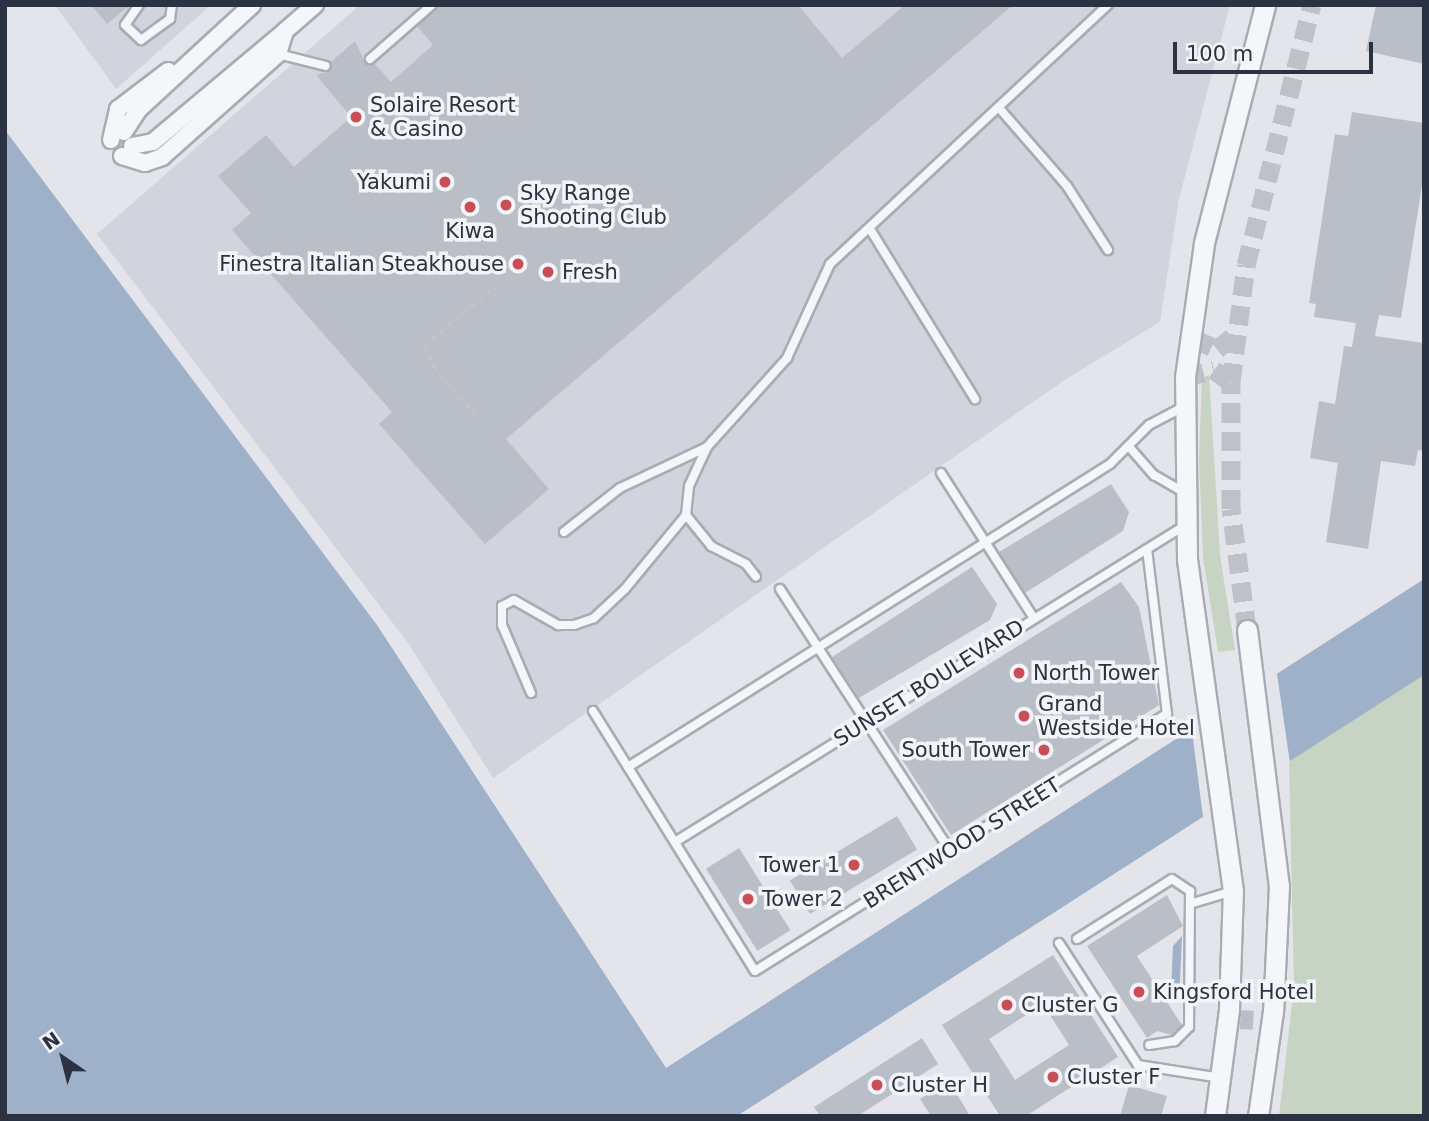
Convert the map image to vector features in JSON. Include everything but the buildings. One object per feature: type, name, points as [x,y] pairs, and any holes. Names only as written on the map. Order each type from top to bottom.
[{"type":"street","points":[[253,5],[200,51],[122,104],[110,123],[122,143],[145,163],[162,157],[281,44],[315,5]]},
{"type":"street","points":[[1214,1116],[1221,1078],[1233,891],[1229,835],[1185,525],[1185,407],[1204,243],[1265,5]]},
{"type":"street","points":[[122,143],[153,142],[281,44]]},
{"type":"street","points":[[1247,630],[1272,810],[1278,944],[1258,1116]]},
{"type":"lane","points":[[139,5],[125,25],[141,40],[170,19],[172,5]]},
{"type":"lane","points":[[370,59],[432,5]]},
{"type":"lane","points":[[531,693],[502,625],[502,606],[520,602],[558,625],[594,618],[686,515],[689,486],[707,447],[787,358],[830,264],[1000,109],[1108,5]]},
{"type":"lane","points":[[281,44],[326,66]]},
{"type":"lane","points":[[1000,109],[1067,186],[1108,250]]},
{"type":"lane","points":[[870,229],[975,399]]},
{"type":"lane","points":[[628,768],[1131,449],[1149,425],[1185,407]]},
{"type":"lane","points":[[565,532],[621,488],[707,447]]},
{"type":"lane","points":[[1131,449],[1154,475],[1183,492]]},
{"type":"lane","points":[[941,473],[1033,617]]},
{"type":"lane","points":[[686,515],[710,546],[746,564],[756,577]]},
{"type":"lane","name":"SUNSET BOULEVARD","points":[[675,842],[1033,617],[1185,525]]},
{"type":"lane","name":"BRENTWOOD STREET","points":[[675,842],[755,971],[950,852],[1167,714],[1147,549]]},
{"type":"lane","points":[[780,589],[815,650],[950,852]]},
{"type":"lane","points":[[593,711],[675,842]]},
{"type":"lane","points":[[1077,939],[1172,879],[1185,885],[1193,903],[1189,1027],[1175,1041],[1149,1045]]},
{"type":"lane","points":[[1193,903],[1233,891]]},
{"type":"lane","points":[[1059,943],[1138,1065],[1221,1078]]},
{"type":"path","points":[[476,415],[435,369],[424,345],[500,283]]},
{"type":"shaded area","points":[[55,5],[211,5],[116,89]]},
{"type":"shaded area","name":"Solaire Resort & Casino","points":[[360,5],[1230,5],[1179,199],[1160,322],[1066,379],[493,778],[408,643],[97,234]]},
{"type":"green space","points":[[1209,375],[1220,555],[1235,650],[1218,652],[1203,557],[1199,458],[1202,378]]},
{"type":"green space","points":[[1424,675],[1424,1116],[1279,1116],[1294,987],[1289,759]]},
{"type":"water","points":[[5,130],[377,625],[666,1068],[1424,579],[1424,675],[737,1116],[5,1116]]},
{"type":"water","points":[[1182,936],[1179,1003],[1171,992],[1173,946]]},
{"type":"pier","points":[[1276,667],[1290,763],[1203,817],[1191,723]]},
{"type":"tunnel","points":[[1247,630],[1231,509],[1231,382],[1246,265],[1312,5]]},
{"type":"tunnel","points":[[118,136],[127,151]]},
{"type":"tunnel","points":[[1190,328],[1194,339],[1217,349],[1236,334]]},
{"type":"tunnel","points":[[1185,377],[1214,370],[1231,382]]},
{"type":"place","name":"Solaire Resort & Casino","points":[[356,117]]},
{"type":"place","name":"Yakumi","points":[[445,182]]},
{"type":"place","name":"Sky Range Shooting Club","points":[[506,205]]},
{"type":"place","name":"Kiwa","points":[[470,207]]},
{"type":"place","name":"Finestra Italian Steakhouse","points":[[518,264]]},
{"type":"place","name":"Fresh","points":[[548,272]]},
{"type":"place","name":"North Tower","points":[[1019,673]]},
{"type":"place","name":"Grand Westside Hotel","points":[[1024,716]]},
{"type":"place","name":"South Tower","points":[[1044,750]]},
{"type":"place","name":"Tower 1","points":[[854,865]]},
{"type":"place","name":"Tower 2","points":[[748,899]]},
{"type":"place","name":"Kingsford Hotel","points":[[1139,992]]},
{"type":"place","name":"Cluster G","points":[[1007,1005]]},
{"type":"place","name":"Cluster F","points":[[1053,1077]]},
{"type":"place","name":"Cluster H","points":[[877,1085]]}]
